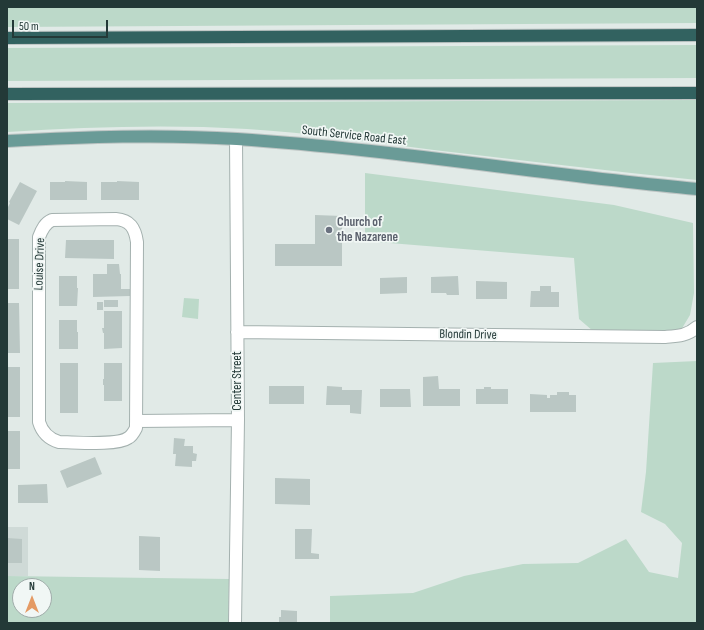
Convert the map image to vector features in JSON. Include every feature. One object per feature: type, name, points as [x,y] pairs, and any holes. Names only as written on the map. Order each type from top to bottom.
[{"type":"highway","points":[[7,38],[697,35]]},
{"type":"highway","points":[[7,94],[697,93]]},
{"type":"main road","name":"South Service Road East","points":[[7,141],[130,136],[236,138],[350,148],[697,190]]},
{"type":"street","name":"Center Street","points":[[235,623],[238,420],[236,138]]},
{"type":"street","name":"Louise Drive","points":[[116,219],[128,223],[135,230],[137,242],[136,421],[136,428],[131,436],[127,439],[114,442],[59,442],[48,436],[40,426],[38,419],[39,242],[42,228],[49,222],[56,220],[116,219]]},
{"type":"street","name":"Blondin Drive","points":[[237,332],[664,337],[681,336],[692,332],[697,327]]},
{"type":"street","points":[[136,421],[238,420]]},
{"type":"shaded area","points":[[7,527],[28,527],[28,576],[7,576]]},
{"type":"green space","points":[[7,7],[697,7],[697,23],[7,27]]},
{"type":"green space","points":[[697,45],[697,78],[7,81],[7,48]]},
{"type":"green space","points":[[697,100],[697,180],[434,150],[318,135],[247,129],[217,127],[127,127],[7,132],[7,103]]},
{"type":"green space","points":[[365,173],[614,205],[693,223],[694,293],[690,315],[681,330],[593,331],[579,319],[574,258],[365,241]]},
{"type":"green space","points":[[184,298],[199,299],[198,319],[182,317]]},
{"type":"green space","points":[[697,361],[697,623],[330,623],[330,596],[413,593],[464,576],[523,564],[578,563],[626,539],[649,572],[678,578],[682,543],[665,524],[641,512],[646,472],[653,363]]},
{"type":"green space","points":[[7,576],[229,579],[228,623],[7,623]]},
{"type":"building","points":[[20,182],[37,191],[19,225],[7,219],[7,209],[10,203],[9,202]]},
{"type":"building","points":[[50,182],[87,182],[87,200],[50,200]]},
{"type":"building","points":[[101,182],[139,182],[139,200],[101,200]]},
{"type":"building","name":"Church of the Nazarene","points":[[315,215],[342,216],[342,266],[275,266],[275,244],[315,244]]},
{"type":"building","points":[[7,239],[19,239],[19,289],[7,289]]},
{"type":"building","points":[[66,240],[114,240],[114,259],[65,258]]},
{"type":"building","points":[[107,264],[119,264],[121,289],[130,289],[130,296],[93,297],[93,274],[107,274]]},
{"type":"building","points":[[59,276],[77,276],[77,306],[59,306]]},
{"type":"building","points":[[458,276],[459,295],[431,293],[431,277]]},
{"type":"building","points":[[407,277],[407,293],[380,294],[380,278]]},
{"type":"building","points":[[476,281],[507,282],[507,299],[476,299]]},
{"type":"building","points":[[540,286],[551,286],[551,292],[559,292],[559,307],[530,307],[531,291],[540,291]]},
{"type":"building","points":[[104,300],[118,300],[118,307],[104,307]]},
{"type":"building","points":[[97,302],[103,302],[103,310],[97,310]]},
{"type":"building","points":[[7,303],[19,303],[20,353],[7,353]]},
{"type":"building","points":[[104,311],[122,311],[122,348],[104,349],[104,333],[102,328],[104,328]]},
{"type":"building","points":[[59,320],[77,320],[78,349],[59,349]]},
{"type":"building","points":[[60,363],[78,363],[78,413],[60,413]]},
{"type":"building","points":[[104,363],[122,363],[122,401],[104,401]]},
{"type":"building","points":[[7,367],[20,367],[20,417],[7,417]]},
{"type":"building","points":[[438,376],[439,389],[460,389],[460,406],[423,406],[423,377]]},
{"type":"building","points":[[269,386],[304,386],[304,404],[269,404]]},
{"type":"building","points":[[327,386],[342,387],[342,390],[362,390],[361,414],[350,413],[350,405],[326,405]]},
{"type":"building","points":[[484,387],[491,387],[491,389],[508,389],[508,404],[476,404],[476,389],[484,389]]},
{"type":"building","points":[[380,389],[410,389],[411,407],[380,407]]},
{"type":"building","points":[[557,392],[569,392],[569,395],[576,395],[576,412],[530,412],[530,394],[547,395],[547,398],[550,398],[550,395],[557,395]]},
{"type":"building","points":[[7,431],[20,431],[20,469],[7,469]]},
{"type":"building","points":[[174,438],[185,439],[184,446],[193,446],[193,453],[197,454],[196,461],[192,461],[192,467],[175,466],[176,454],[173,454]]},
{"type":"building","points":[[95,457],[102,474],[67,488],[60,471]]},
{"type":"building","points":[[275,478],[310,479],[310,505],[275,504]]},
{"type":"building","points":[[47,484],[48,503],[18,503],[18,485]]},
{"type":"building","points":[[295,529],[312,529],[311,553],[319,554],[319,559],[295,559]]},
{"type":"building","points":[[139,536],[160,537],[160,571],[139,570]]},
{"type":"building","points":[[7,538],[22,539],[22,563],[7,563]]},
{"type":"building","points":[[281,610],[297,611],[297,623],[279,623]]},
{"type":"place","name":"Church of the Nazarene","points":[[329,230]]}]
